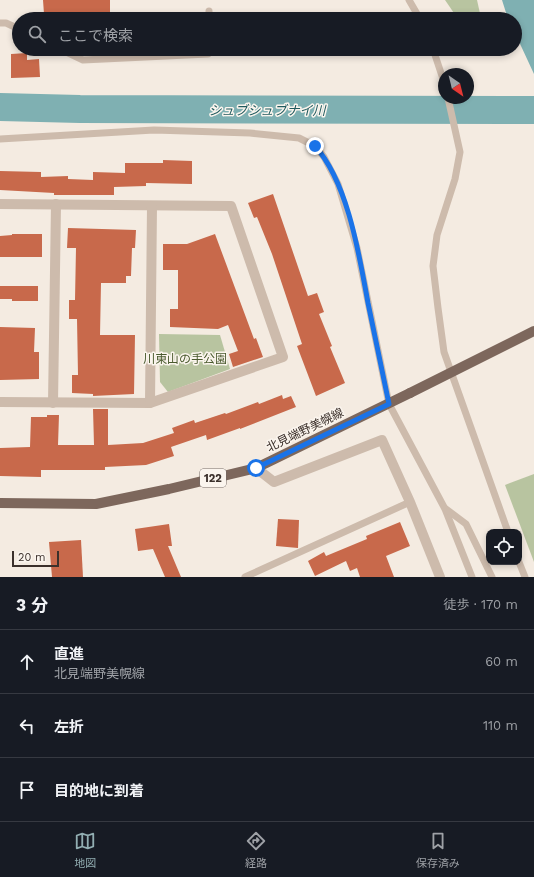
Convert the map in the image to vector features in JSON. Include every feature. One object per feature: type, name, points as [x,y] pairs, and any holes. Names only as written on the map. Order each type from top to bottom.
[{"type":"main road","name":"北見端野美幌線","points":[[0,503],[96,504],[169,489],[256,468],[389,404],[534,331]]},
{"type":"street","points":[[0,204],[231,206],[283,357],[150,403],[0,402]]},
{"type":"street","points":[[53,403],[56,204]]},
{"type":"street","points":[[150,403],[152,206]]},
{"type":"street","points":[[256,468],[274,482],[382,440],[410,502],[440,577]]},
{"type":"lane","points":[[409,0],[416,12]]},
{"type":"lane","points":[[0,23],[6,23],[12,26]]},
{"type":"lane","points":[[75,56],[83,60],[166,56]]},
{"type":"lane","points":[[435,56],[439,68]]},
{"type":"lane","points":[[450,104],[455,123],[460,152],[455,179],[437,235],[433,266],[438,308],[444,352],[507,529]]},
{"type":"lane","points":[[0,139],[154,130],[257,134],[299,138],[315,146],[324,156],[338,184],[357,248],[389,404],[446,509],[472,577]]},
{"type":"lane","points":[[245,577],[410,502]]},
{"type":"lane","points":[[446,509],[466,524],[492,577]]},
{"type":"lane","points":[[520,565],[524,577]]},
{"type":"green space","points":[[445,0],[477,0],[480,12],[453,12]]},
{"type":"green space","name":"川東山の手公園","points":[[159,334],[220,335],[230,369],[168,392],[160,382]]},
{"type":"green space","points":[[534,474],[534,562],[522,529],[505,485]]},
{"type":"water","points":[[502,0],[534,0],[534,74],[522,48],[522,12],[506,12]]},
{"type":"building","points":[[43,0],[110,0],[110,12],[44,12]]},
{"type":"building","points":[[11,54],[12,56],[27,56],[27,60],[39,59],[40,77],[11,78]]},
{"type":"building","points":[[163,160],[192,161],[192,184],[146,183],[146,186],[114,187],[114,195],[54,195],[54,193],[0,190],[0,171],[41,172],[41,177],[68,176],[68,179],[93,180],[93,172],[125,173],[125,163],[163,163]]},
{"type":"building","points":[[273,194],[308,296],[317,293],[324,312],[319,314],[332,346],[330,347],[345,383],[316,396],[297,346],[302,344],[272,254],[257,217],[254,218],[248,203]]},
{"type":"building","points":[[68,228],[136,230],[135,248],[132,248],[131,276],[126,276],[126,283],[101,283],[100,335],[135,335],[134,394],[93,396],[93,394],[72,393],[72,375],[78,375],[77,319],[69,319],[69,300],[75,300],[76,248],[67,248]]},
{"type":"building","points":[[12,234],[42,234],[42,257],[0,257],[0,236]]},
{"type":"building","points":[[215,234],[254,339],[256,338],[263,357],[233,367],[229,354],[238,351],[228,325],[218,329],[170,327],[170,309],[178,309],[178,270],[163,270],[163,244],[187,244]]},
{"type":"building","points":[[0,286],[38,286],[38,301],[12,301],[12,299],[0,299]]},
{"type":"building","points":[[0,327],[35,328],[34,352],[39,352],[39,379],[0,380]]},
{"type":"building","points":[[282,395],[283,399],[291,396],[296,407],[207,440],[206,435],[171,447],[174,456],[146,465],[105,467],[105,470],[41,470],[41,477],[0,476],[0,448],[30,447],[31,417],[59,415],[58,445],[94,445],[93,409],[108,409],[108,445],[143,443],[174,433],[172,428],[194,420],[195,423],[225,413],[226,414],[258,402],[259,404]]},
{"type":"building","points":[[278,519],[299,520],[298,548],[276,546]]},
{"type":"building","points":[[400,522],[410,546],[386,556],[394,577],[360,577],[357,568],[350,571],[346,561],[315,576],[308,561],[324,552],[326,556],[367,539],[366,536]]},
{"type":"building","points":[[169,524],[172,546],[168,546],[181,577],[165,577],[153,549],[138,551],[135,529]]},
{"type":"building","points":[[81,540],[83,577],[52,577],[49,542]]},
{"type":"waterway","name":"シュブシュブナイ川","points":[[0,107],[80,109],[534,110]]},
{"type":"route","points":[[256,468],[389,404],[357,248],[338,184],[324,156],[315,146]]}]
